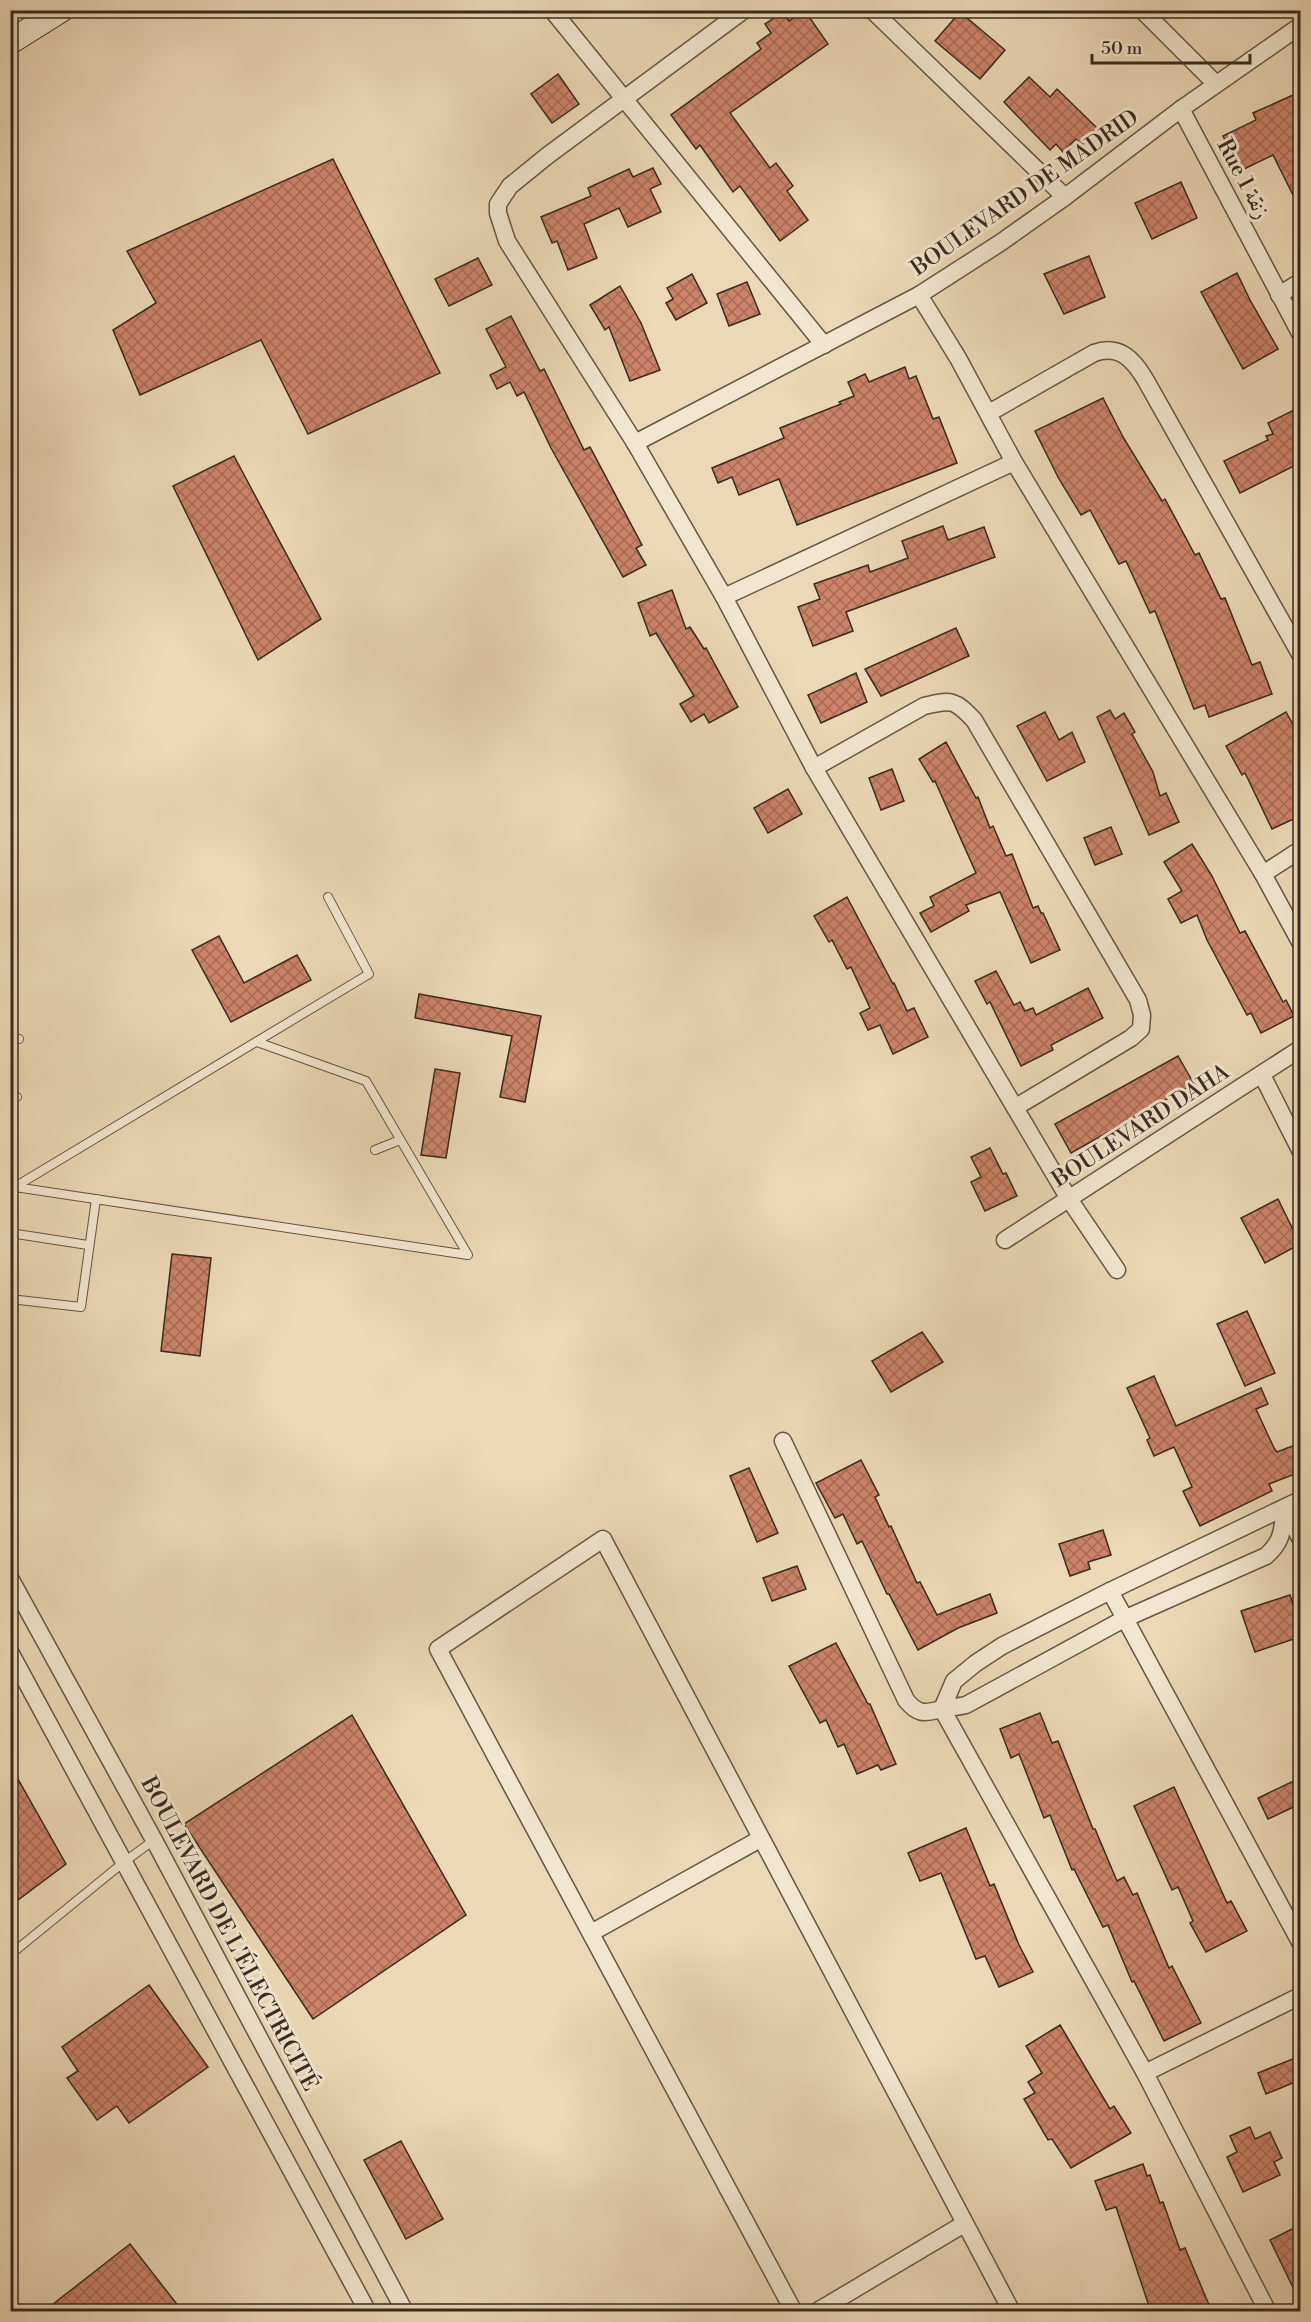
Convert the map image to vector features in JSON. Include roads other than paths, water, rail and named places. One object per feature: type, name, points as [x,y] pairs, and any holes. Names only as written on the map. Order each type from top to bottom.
[{"type":"street","points":[[10,42],[61,10]]},
{"type":"street","points":[[552,10],[824,345]]},
{"type":"street","points":[[744,10],[510,186],[498,204],[498,213],[507,241],[635,443],[723,597],[814,768],[1069,1199],[1117,1270]]},
{"type":"street","points":[[872,10],[1065,197]]},
{"type":"street","points":[[1142,10],[1216,84]]},
{"type":"street","name":"BOULEVARD DE MADRID","points":[[635,443],[919,295],[1000,243],[1181,109],[1300,26]]},
{"type":"street","name":"Rue 1 زنقة","points":[[1181,109],[1300,333]]},
{"type":"street","points":[[1279,295],[1300,282]]},
{"type":"street","points":[[919,295],[989,413],[1014,462],[1263,874],[1300,942]]},
{"type":"street","points":[[989,413],[1094,353],[1114,350],[1126,355],[1146,379],[1300,654]]},
{"type":"street","points":[[723,597],[1014,462]]},
{"type":"street","points":[[814,768],[924,706],[944,701],[960,705],[974,720],[1138,1000],[1142,1015],[1141,1029],[1131,1038],[1016,1107]]},
{"type":"street","points":[[1263,874],[1300,850]]},
{"type":"street","name":"BOULEVARD DAHA","points":[[1005,1240],[1300,1049]]},
{"type":"street","points":[[1262,1075],[1300,1150]]},
{"type":"street","points":[[783,1441],[906,1700],[913,1709],[921,1713],[929,1714],[966,1705],[1124,1618],[1266,1556],[1276,1547],[1282,1534],[1285,1508]]},
{"type":"street","points":[[942,1709],[954,1681],[1002,1646],[1110,1591],[1300,1500]]},
{"type":"street","points":[[1285,1508],[1300,1538]]},
{"type":"street","points":[[794,2312],[438,1649],[603,1539],[1012,2312]]},
{"type":"street","name":"BOULEVARD DE L'ÉLECTRICITÉ","points":[[10,1578],[154,1840],[405,2312]]},
{"type":"street","points":[[1110,1591],[1300,1942]]},
{"type":"street","points":[[10,1652],[368,2312]]},
{"type":"street","points":[[942,1709],[1145,2073],[1268,2312]]},
{"type":"street","points":[[591,1933],[760,1839]]},
{"type":"street","points":[[1145,2073],[1300,1996]]},
{"type":"street","points":[[816,2312],[964,2224]]},
{"type":"lane","points":[[13,1189],[369,974],[328,897]]},
{"type":"lane","points":[[13,1189],[96,1199],[468,1255],[366,1081],[257,1042]]},
{"type":"lane","points":[[375,1150],[400,1140]]},
{"type":"lane","points":[[10,1299],[81,1307],[96,1199]]},
{"type":"lane","points":[[10,1233],[88,1245]]},
{"type":"lane","points":[[10,1955],[154,1840]]}]
